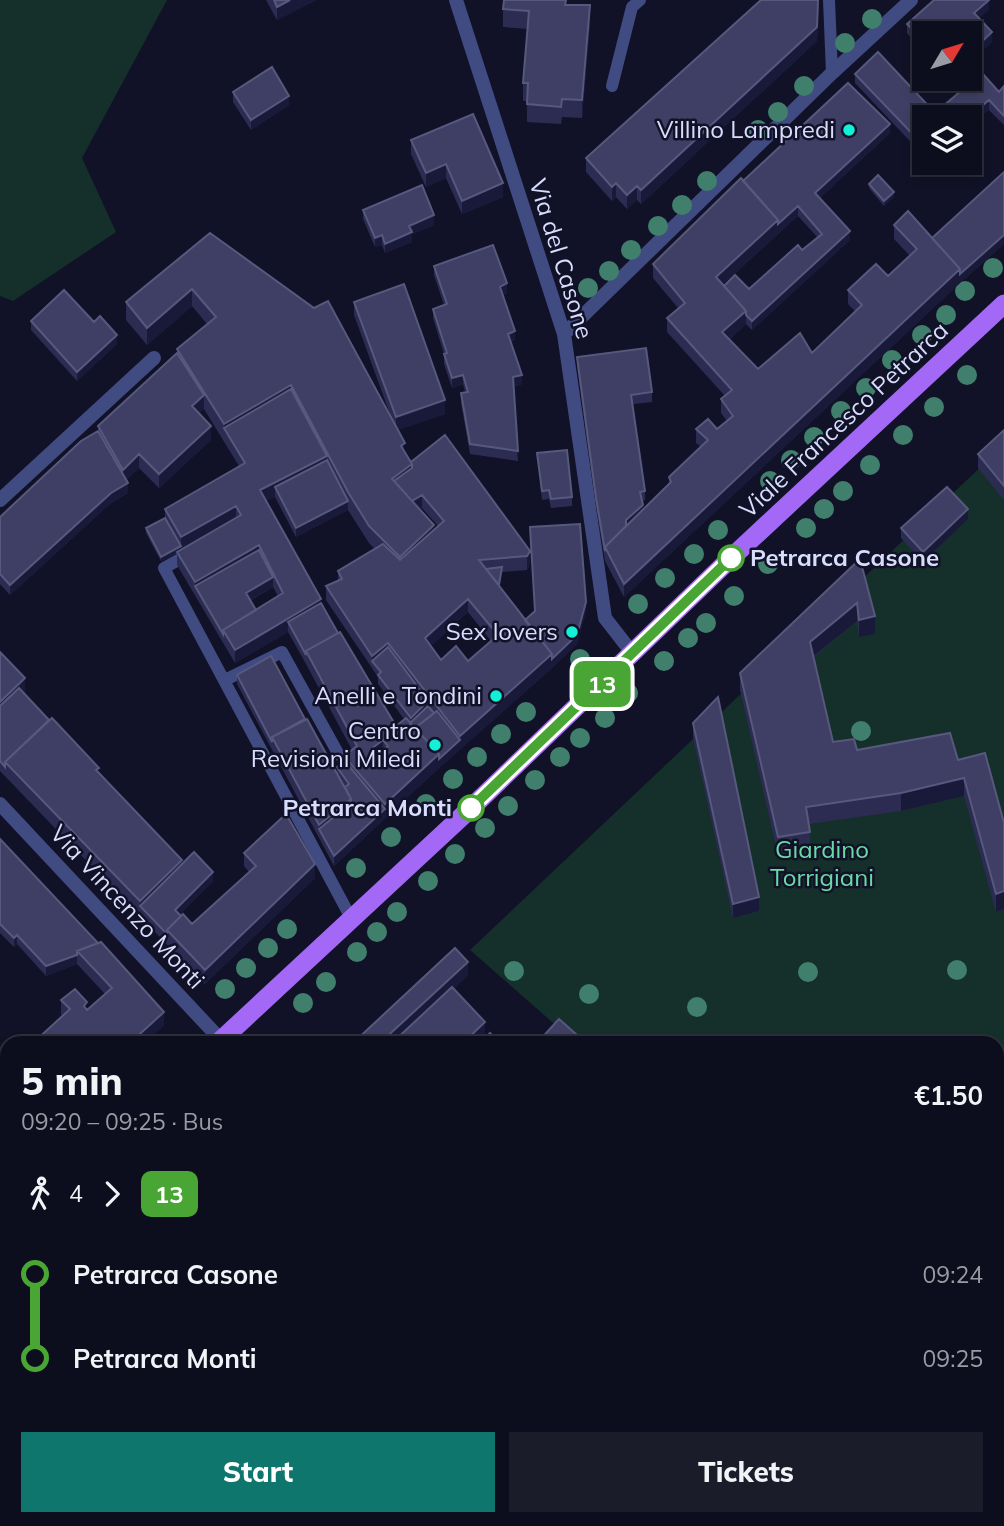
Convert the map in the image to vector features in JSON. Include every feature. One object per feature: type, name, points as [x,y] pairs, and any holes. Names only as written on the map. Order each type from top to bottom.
[{"type":"main road","name":"Viale Francesco Petrarca","points":[[226,1036],[633,654],[731,558],[1004,304]]},
{"type":"street","name":"Via del Casone","points":[[456,0],[564,334],[605,618],[633,654]]},
{"type":"street","points":[[564,334],[832,73],[911,0]]},
{"type":"street","points":[[0,500],[153,358]]},
{"type":"street","name":"Via Vincenzo Monti","points":[[0,804],[214,1036]]},
{"type":"lane","points":[[612,86],[632,7],[640,0]]},
{"type":"lane","points":[[829,0],[832,73]]},
{"type":"lane","points":[[198,548],[164,568],[351,918]]},
{"type":"lane","points":[[225,680],[282,652],[339,754]]},
{"type":"green space","points":[[0,0],[167,0],[82,158],[116,232],[13,301],[0,296]]},
{"type":"green space","name":"Giardino Torrigiani","points":[[1004,445],[1004,1036],[568,1036],[470,950]]},
{"type":"building","points":[[274,0],[290,0],[277,7]]},
{"type":"building","points":[[504,0],[566,0],[565,5],[590,5],[582,100],[562,99],[561,107],[527,104],[528,83],[523,83],[529,11],[503,9]]},
{"type":"building","points":[[761,0],[818,0],[817,27],[641,190],[637,186],[627,195],[616,183],[612,187],[586,158]]},
{"type":"building","points":[[934,0],[989,0],[974,13],[982,21],[912,21],[912,29],[907,24]]},
{"type":"building","points":[[982,21],[992,32],[982,42]]},
{"type":"building","points":[[878,52],[928,105],[912,105],[912,133],[855,74]]},
{"type":"building","points":[[272,67],[289,96],[251,120],[233,92]]},
{"type":"building","points":[[982,73],[999,92],[1004,86],[1004,116],[989,100],[982,106],[944,105],[961,91],[982,91]]},
{"type":"building","points":[[848,83],[890,124],[815,193],[850,231],[752,321],[724,286],[735,275],[749,289],[798,245],[802,250],[822,234],[798,206],[778,224],[778,220],[743,181]]},
{"type":"building","points":[[473,114],[503,183],[462,201],[446,164],[426,173],[411,140]]},
{"type":"building","points":[[1004,172],[1004,235],[960,274],[960,269],[932,238]]},
{"type":"building","points":[[878,175],[894,192],[884,201],[869,184]]},
{"type":"building","points":[[741,178],[778,220],[716,277],[746,311],[722,332],[758,369],[800,333],[812,353],[862,305],[848,290],[876,264],[888,276],[917,249],[894,225],[908,211],[960,269],[624,584],[605,547],[671,482],[669,477],[708,440],[696,429],[708,419],[717,429],[733,416],[721,399],[732,390],[667,318],[685,303],[653,264]]},
{"type":"building","points":[[422,185],[434,215],[409,226],[412,232],[385,244],[382,235],[375,238],[363,210]]},
{"type":"building","points":[[210,233],[314,308],[328,301],[405,443],[401,446],[412,464],[392,479],[434,525],[400,557],[369,526],[291,385],[224,424],[177,349],[216,317],[192,289],[147,328],[126,302]]},
{"type":"building","points":[[493,245],[507,283],[500,287],[515,331],[508,334],[522,375],[513,377],[518,451],[470,444],[461,393],[468,392],[463,375],[452,378],[433,309],[447,304],[434,266]]},
{"type":"building","points":[[404,284],[445,400],[396,417],[354,302]]},
{"type":"building","points":[[64,290],[94,322],[100,316],[117,335],[77,372],[31,321]]},
{"type":"building","points":[[646,348],[652,392],[631,395],[645,491],[640,492],[643,505],[626,520],[626,526],[605,547],[605,551],[577,357]]},
{"type":"building","points":[[177,353],[204,395],[192,406],[211,426],[159,474],[139,454],[123,470],[98,426]]},
{"type":"building","points":[[291,389],[327,456],[260,490],[321,599],[235,650],[223,630],[283,593],[259,545],[195,582],[177,552],[241,515],[236,506],[181,537],[165,509],[245,463],[224,428]]},
{"type":"building","points":[[1004,430],[1004,486],[978,454]]},
{"type":"building","points":[[98,431],[128,483],[111,493],[10,585],[0,574],[0,517],[81,441]]},
{"type":"building","points":[[445,435],[530,551],[527,556],[479,560],[552,654],[460,736],[388,643],[372,656],[326,586],[342,579],[338,571],[383,544],[400,560],[444,521],[422,495],[412,501],[394,481],[412,468],[411,462]],"holes":[[[468,599],[498,635],[468,661],[456,646],[441,660],[425,638]]]},
{"type":"building","points":[[567,450],[572,497],[551,499],[549,490],[542,491],[537,453]]},
{"type":"building","points":[[327,460],[348,501],[296,528],[275,487]]},
{"type":"building","points":[[947,487],[968,509],[923,552],[901,528]]},
{"type":"building","points":[[165,518],[181,546],[161,557],[146,528]]},
{"type":"building","points":[[580,524],[586,602],[577,635],[552,659],[552,654],[525,620],[535,611],[530,527]]},
{"type":"building","points":[[259,550],[273,577],[246,593],[256,610],[223,630],[223,634],[195,586]]},
{"type":"building","points":[[860,559],[875,616],[859,620],[857,603],[810,642],[833,742],[854,739],[857,750],[950,733],[958,760],[985,753],[1004,823],[1004,891],[996,894],[964,778],[901,793],[806,807],[810,832],[778,837],[740,673]]},
{"type":"building","points":[[502,567],[499,585],[486,569]]},
{"type":"building","points":[[321,603],[338,633],[306,651],[306,655],[288,622]]},
{"type":"building","points":[[340,632],[396,726],[406,718],[439,754],[385,804],[344,756],[357,746],[306,651]],"holes":[[[383,740],[388,746],[377,755],[371,749]]]},
{"type":"building","points":[[388,647],[428,701],[411,718],[378,675],[381,672],[372,661]]},
{"type":"building","points":[[0,652],[25,678],[0,702]]},
{"type":"building","points":[[271,656],[305,719],[272,737],[272,742],[237,675]]},
{"type":"building","points":[[19,688],[49,720],[5,762],[5,767],[0,761],[0,706]]},
{"type":"building","points":[[718,697],[759,897],[733,904],[693,723]]},
{"type":"building","points":[[428,706],[434,713],[415,728],[410,723]]},
{"type":"building","points":[[437,711],[460,740],[439,759],[439,754],[415,728]]},
{"type":"building","points":[[52,718],[99,768],[96,770],[182,860],[140,901],[5,762]]},
{"type":"building","points":[[307,719],[351,799],[319,825],[272,737]]},
{"type":"building","points":[[344,760],[385,809],[334,856],[319,829],[351,803],[345,787],[349,784],[337,767]]},
{"type":"building","points":[[286,814],[315,864],[205,970],[167,930],[183,914],[192,924],[256,866],[244,853]]},
{"type":"building","points":[[0,839],[98,943],[77,951],[77,955],[46,966],[17,935],[14,938],[0,924]]},
{"type":"building","points":[[194,852],[213,872],[175,910],[181,916],[167,930],[167,934],[140,906]]},
{"type":"building","points":[[101,942],[164,1012],[138,1036],[41,1036],[70,1009],[61,1000],[75,989],[87,1002],[84,1006],[87,1010],[112,988],[77,951]]},
{"type":"building","points":[[455,948],[468,962],[388,1036],[361,1036]]},
{"type":"building","points":[[452,987],[485,1022],[470,1036],[400,1036]]},
{"type":"building","points":[[559,1019],[578,1036],[544,1036]]},
{"type":"bus line","name":"13","points":[[471,808],[731,558]]},
{"type":"place","name":"Villino Lampredi","points":[[849,130]]},
{"type":"place","name":"Petrarca Casone","points":[[731,558]]},
{"type":"place","name":"Sex lovers","points":[[572,632]]},
{"type":"place","name":"Anelli e Tondini","points":[[496,696]]},
{"type":"place","name":"Centro Revisioni Miledi","points":[[435,745]]},
{"type":"place","name":"Petrarca Monti","points":[[471,808]]}]
